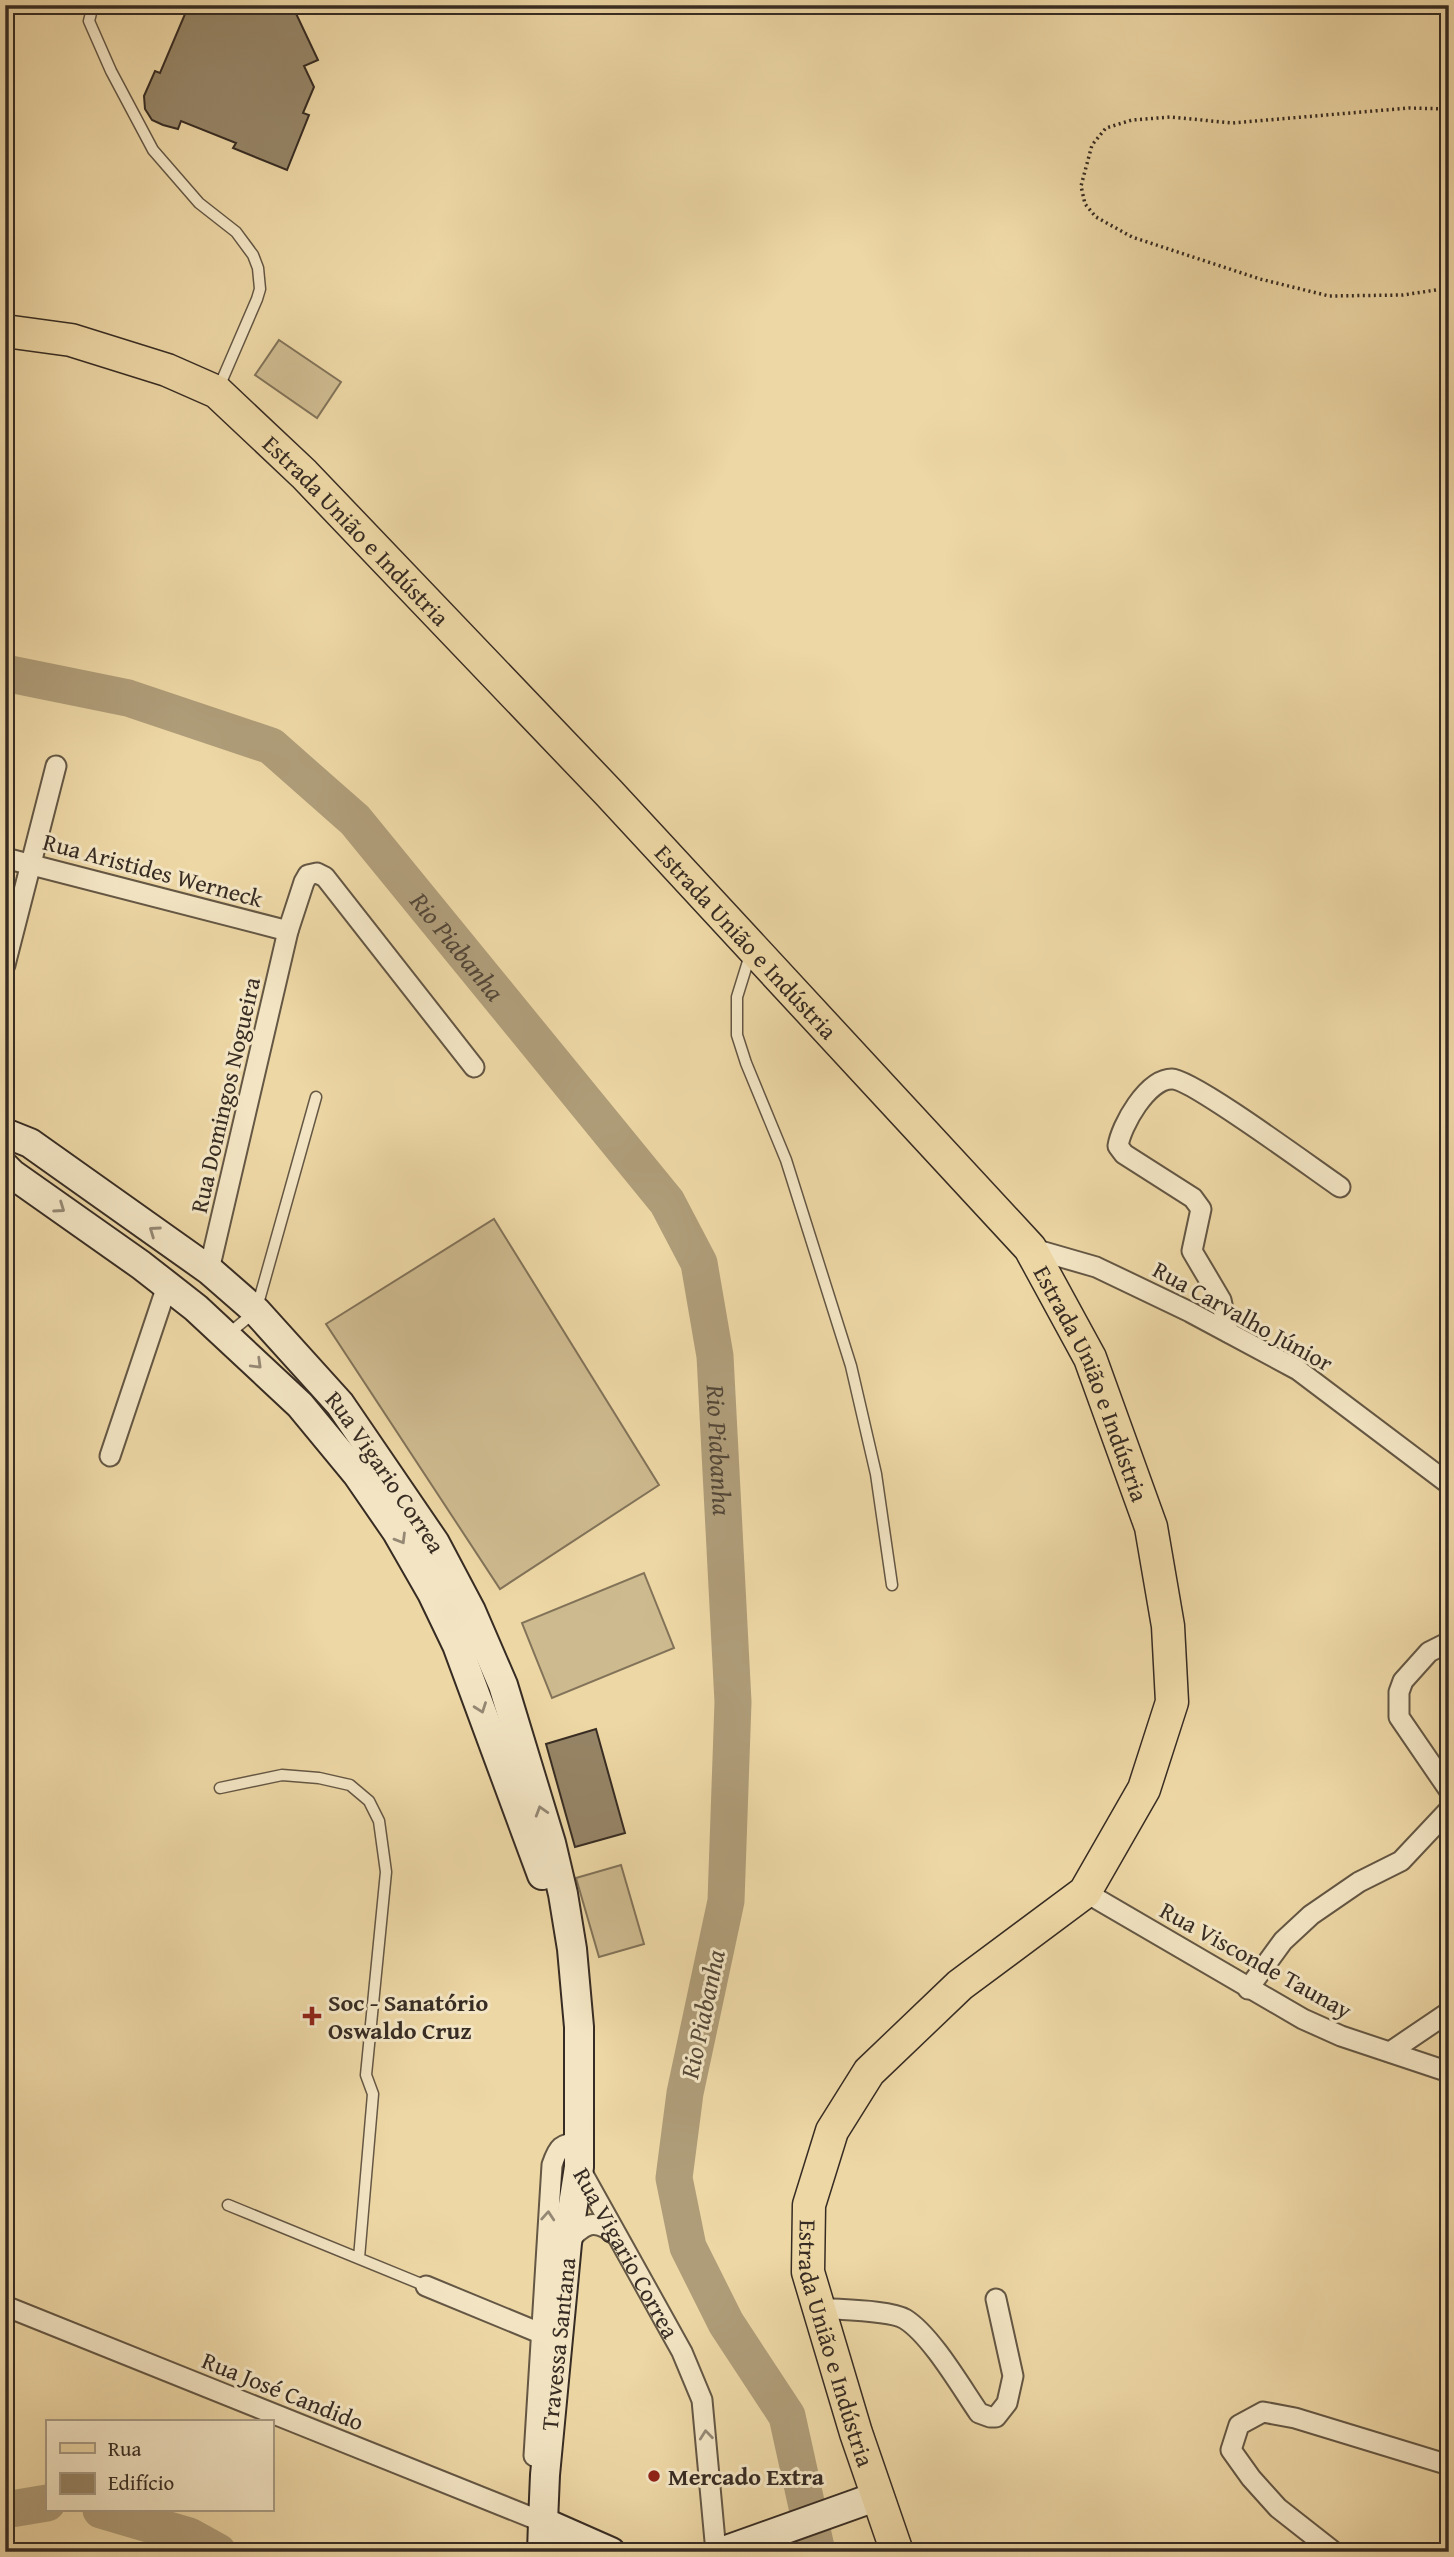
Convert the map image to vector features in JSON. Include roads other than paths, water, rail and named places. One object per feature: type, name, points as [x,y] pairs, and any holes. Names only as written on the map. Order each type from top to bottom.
[{"type":"main road","name":"Estrada União e Indústria","points":[[5,331],[71,340],[167,370],[217,392],[313,484],[608,792],[1030,1248],[1090,1358],[1151,1527],[1168,1626],[1172,1702],[1144,1789],[1085,1892],[961,1985],[869,2072],[832,2131],[809,2205],[808,2272],[897,2552]]},
{"type":"street","points":[[5,965],[56,766]]},
{"type":"street","name":"Rua Aristides Werneck","points":[[5,858],[288,931]]},
{"type":"street","name":"Rua Domingos Nogueira","points":[[209,1270],[288,931],[308,876],[317,873],[325,877],[474,1067]]},
{"type":"street","points":[[1228,1332],[1220,1300],[1192,1251],[1202,1209],[1193,1198],[1124,1154],[1118,1146],[1120,1131],[1149,1090],[1163,1080],[1174,1079],[1193,1088],[1340,1187]]},
{"type":"street","name":"Rua Vigario Correa","points":[[5,1133],[30,1143],[209,1270],[256,1311],[340,1404],[435,1543],[470,1642]]},
{"type":"street","name":"Rua Vigario Correa","points":[[5,1167],[141,1265],[227,1336],[300,1405],[357,1474],[397,1532],[432,1593],[503,1685],[551,1843],[563,1894],[572,1949],[579,2027],[580,2155],[616,2235],[682,2352],[702,2400],[716,2552]]},
{"type":"street","name":"Rua Carvalho Júnior","points":[[1030,1248],[1097,1266],[1298,1370],[1449,1483]]},
{"type":"street","points":[[110,1456],[167,1286]]},
{"type":"street","points":[[1449,1642],[1429,1652],[1403,1681],[1399,1692],[1399,1717],[1449,1790]]},
{"type":"street","points":[[1248,1989],[1283,1941],[1311,1915],[1350,1889],[1401,1861],[1449,1810]]},
{"type":"street","name":"Rua Visconde Taunay","points":[[1085,1892],[1303,2019],[1341,2036],[1449,2072]]},
{"type":"street","points":[[1390,2052],[1449,2012]]},
{"type":"street","points":[[580,2155],[566,2143],[557,2148],[552,2165],[540,2333],[537,2519],[611,2552]]},
{"type":"street","name":"Travessa Santana","points":[[542,2552],[537,2519],[545,2475],[567,2244],[580,2155]]},
{"type":"street","points":[[567,2244],[588,2224],[607,2227],[616,2235]]},
{"type":"street","points":[[426,2286],[540,2333]]},
{"type":"street","points":[[819,2308],[890,2314],[905,2319],[926,2338],[979,2413],[996,2417],[1007,2403],[1013,2376],[996,2299]]},
{"type":"street","name":"Rua José Candido","points":[[5,2306],[537,2519]]},
{"type":"street","points":[[1334,2552],[1278,2508],[1251,2478],[1231,2450],[1239,2425],[1264,2412],[1295,2418],[1449,2465]]},
{"type":"street","points":[[734,2547],[878,2496]]},
{"type":"lane","points":[[93,5],[89,21],[153,150],[199,203],[236,232],[253,255],[258,268],[260,289],[217,392]]},
{"type":"lane","points":[[752,948],[737,997],[737,1035],[786,1160],[851,1366],[876,1475],[892,1585]]},
{"type":"lane","points":[[227,1336],[256,1311],[316,1097]]},
{"type":"lane","points":[[220,1788],[282,1775],[319,1778],[350,1785],[369,1801],[379,1821],[386,1872],[366,2075],[373,2094],[359,2258]]},
{"type":"lane","points":[[228,2205],[426,2286]]},
{"type":"waterway","name":"Rio Piabanha","points":[[5,673],[128,698],[271,746],[355,820],[667,1202],[699,1263],[715,1356],[733,1702],[726,1901],[685,2093],[674,2178],[688,2247],[726,2323],[787,2416],[817,2552]]},
{"type":"waterway","points":[[5,2510],[46,2503]]},
{"type":"waterway","points":[[108,2512],[189,2536],[218,2552]]},
{"type":"place","name":"Soc - Sanatório Oswaldo Cruz","points":[[312,2016]]},
{"type":"place","name":"Mercado Extra","points":[[654,2476]]}]
